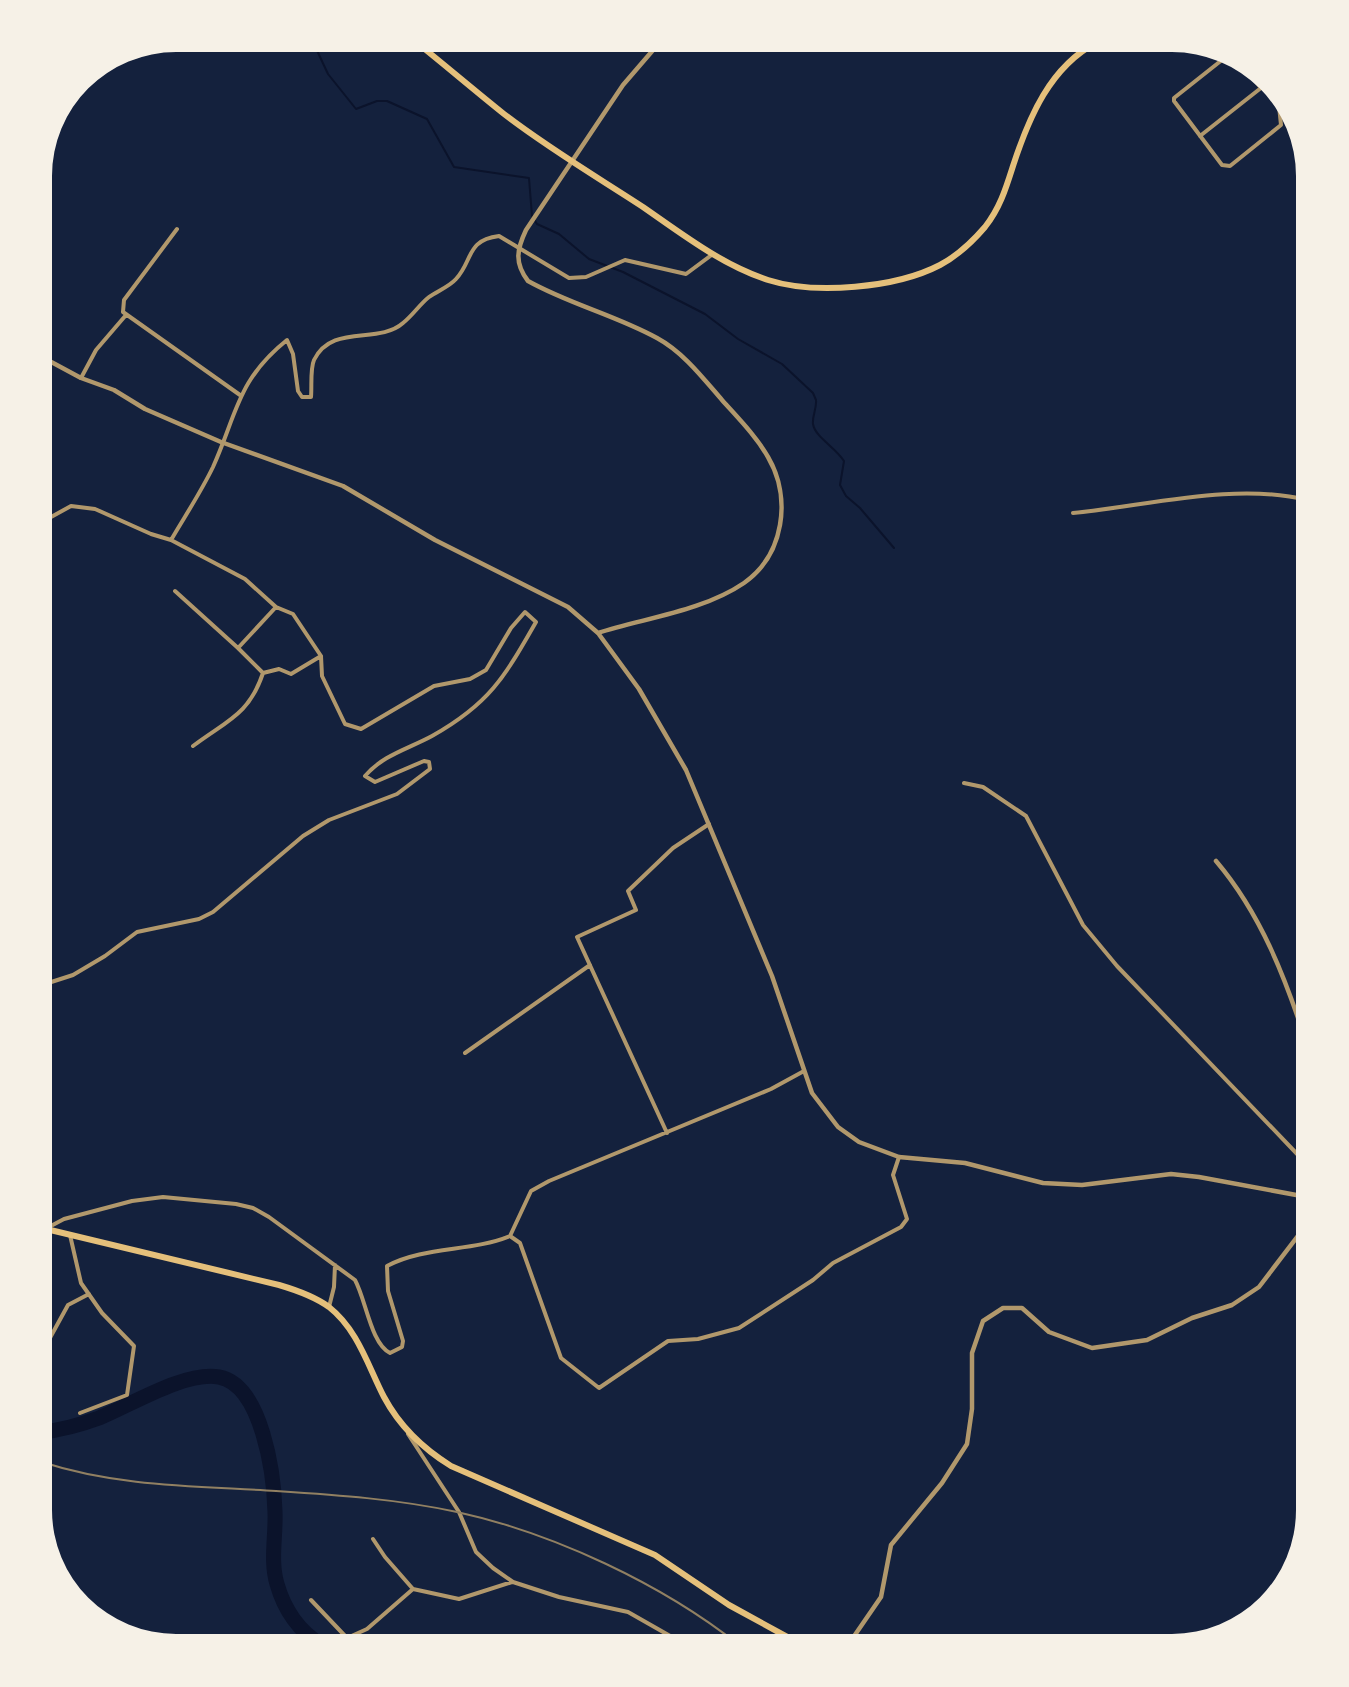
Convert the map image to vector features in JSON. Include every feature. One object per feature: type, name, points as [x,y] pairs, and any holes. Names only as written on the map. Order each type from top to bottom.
[{"type":"main road","points":[[430,53],[506,115],[713,254],[760,277],[797,286],[892,281],[941,264],[964,248],[985,226],[1002,200],[1031,115],[1053,79],[1081,53]]},
{"type":"main road","points":[[52,1230],[305,1293],[329,1307],[360,1344],[385,1398],[402,1426],[427,1451],[451,1466],[655,1555],[729,1605],[782,1634]]},
{"type":"street","points":[[598,633],[695,605],[744,582],[759,569],[771,552],[782,517],[778,479],[768,456],[699,374],[658,338],[528,281],[517,261],[518,247],[526,230],[623,85],[651,53]]},
{"type":"street","points":[[1219,62],[1174,98],[1174,101],[1222,165],[1230,166],[1281,125],[1280,115]]},
{"type":"street","points":[[1200,136],[1260,89]]},
{"type":"street","points":[[177,229],[124,300],[122,306],[126,315],[240,395]]},
{"type":"street","points":[[171,540],[213,466],[240,395],[253,374],[287,340],[293,354],[298,391],[302,397],[311,397],[314,361],[323,348],[344,336],[387,334],[402,324],[428,298],[456,279],[472,248],[491,237],[499,236],[569,278],[586,277],[626,260],[686,274],[713,254]]},
{"type":"street","points":[[81,378],[96,350],[126,315]]},
{"type":"street","points":[[53,363],[81,378],[114,390],[145,409],[221,442],[343,486],[435,540],[568,607],[598,633],[662,727],[686,770],[776,986],[804,1071],[822,1109],[838,1126],[859,1142],[898,1157],[965,1163],[1043,1182],[1082,1185],[1171,1174],[1297,1195]]},
{"type":"street","points":[[1073,513],[1204,497],[1259,494],[1297,499]]},
{"type":"street","points":[[52,983],[73,975],[105,956],[137,932],[199,919],[213,912],[303,836],[329,820],[397,794],[422,777],[430,769],[429,762],[424,761],[375,782],[365,776],[372,768],[407,746],[437,733],[471,713],[501,681],[536,622],[525,612],[511,628],[486,670],[470,679],[434,686],[361,729],[345,724],[322,676],[321,656],[293,614],[276,607],[245,579],[171,540],[95,509],[71,506],[53,516]]},
{"type":"street","points":[[175,591],[263,673]]},
{"type":"street","points":[[238,648],[276,607]]},
{"type":"street","points":[[263,673],[279,669],[291,674],[321,656]]},
{"type":"street","points":[[194,746],[247,707],[254,698],[263,673]]},
{"type":"street","points":[[964,783],[983,787],[1026,816],[1083,925],[1116,966],[1297,1154]]},
{"type":"street","points":[[667,1133],[577,937],[636,910],[628,891],[673,848],[710,824]]},
{"type":"street","points":[[1216,861],[1248,902],[1259,921],[1297,1019]]},
{"type":"street","points":[[465,1053],[590,965]]},
{"type":"street","points":[[52,1224],[132,1201],[164,1197],[236,1204],[253,1208],[269,1217],[355,1280],[362,1294],[376,1340],[382,1350],[390,1353],[402,1347],[403,1341],[388,1291],[387,1266],[402,1258],[485,1244],[510,1236],[531,1191],[771,1089],[804,1071]]},
{"type":"street","points":[[510,1236],[520,1243],[561,1358],[599,1388],[668,1341],[698,1339],[739,1328],[813,1280],[833,1263],[901,1227],[907,1219],[893,1175],[898,1157]]},
{"type":"street","points":[[70,1235],[81,1283],[134,1346],[127,1395],[80,1413]]},
{"type":"street","points":[[856,1634],[881,1597],[891,1545],[942,1483],[967,1444],[972,1409],[972,1353],[982,1321],[1003,1308],[1022,1308],[1049,1332],[1092,1348],[1148,1340],[1192,1318],[1232,1305],[1259,1287],[1297,1237]]},
{"type":"street","points":[[329,1307],[334,1287],[335,1265]]},
{"type":"street","points":[[52,1334],[68,1305],[88,1294]]},
{"type":"street","points":[[402,1426],[459,1512],[476,1552],[513,1582],[559,1598],[628,1612],[667,1634]]},
{"type":"street","points":[[373,1539],[385,1557],[413,1589],[459,1599],[513,1582]]},
{"type":"street","points":[[356,1634],[367,1629],[413,1589]]},
{"type":"street","points":[[311,1600],[343,1634]]},
{"type":"waterway","points":[[318,53],[328,74],[356,109],[377,101],[387,101],[427,119],[454,167],[529,178],[532,216],[537,224],[559,234],[589,259],[623,272],[705,314],[738,339],[782,364],[813,393],[816,400],[813,424],[817,433],[844,461],[840,485],[846,496],[860,508],[894,548]]},
{"type":"waterway","points":[[52,1431],[92,1421],[158,1390],[190,1379],[219,1377],[234,1384],[246,1396],[263,1433],[274,1496],[275,1575],[288,1611],[306,1634]]},
{"type":"railway","points":[[52,1465],[129,1481],[367,1498],[457,1512],[494,1521],[568,1547],[605,1564],[676,1601],[724,1634]]}]
